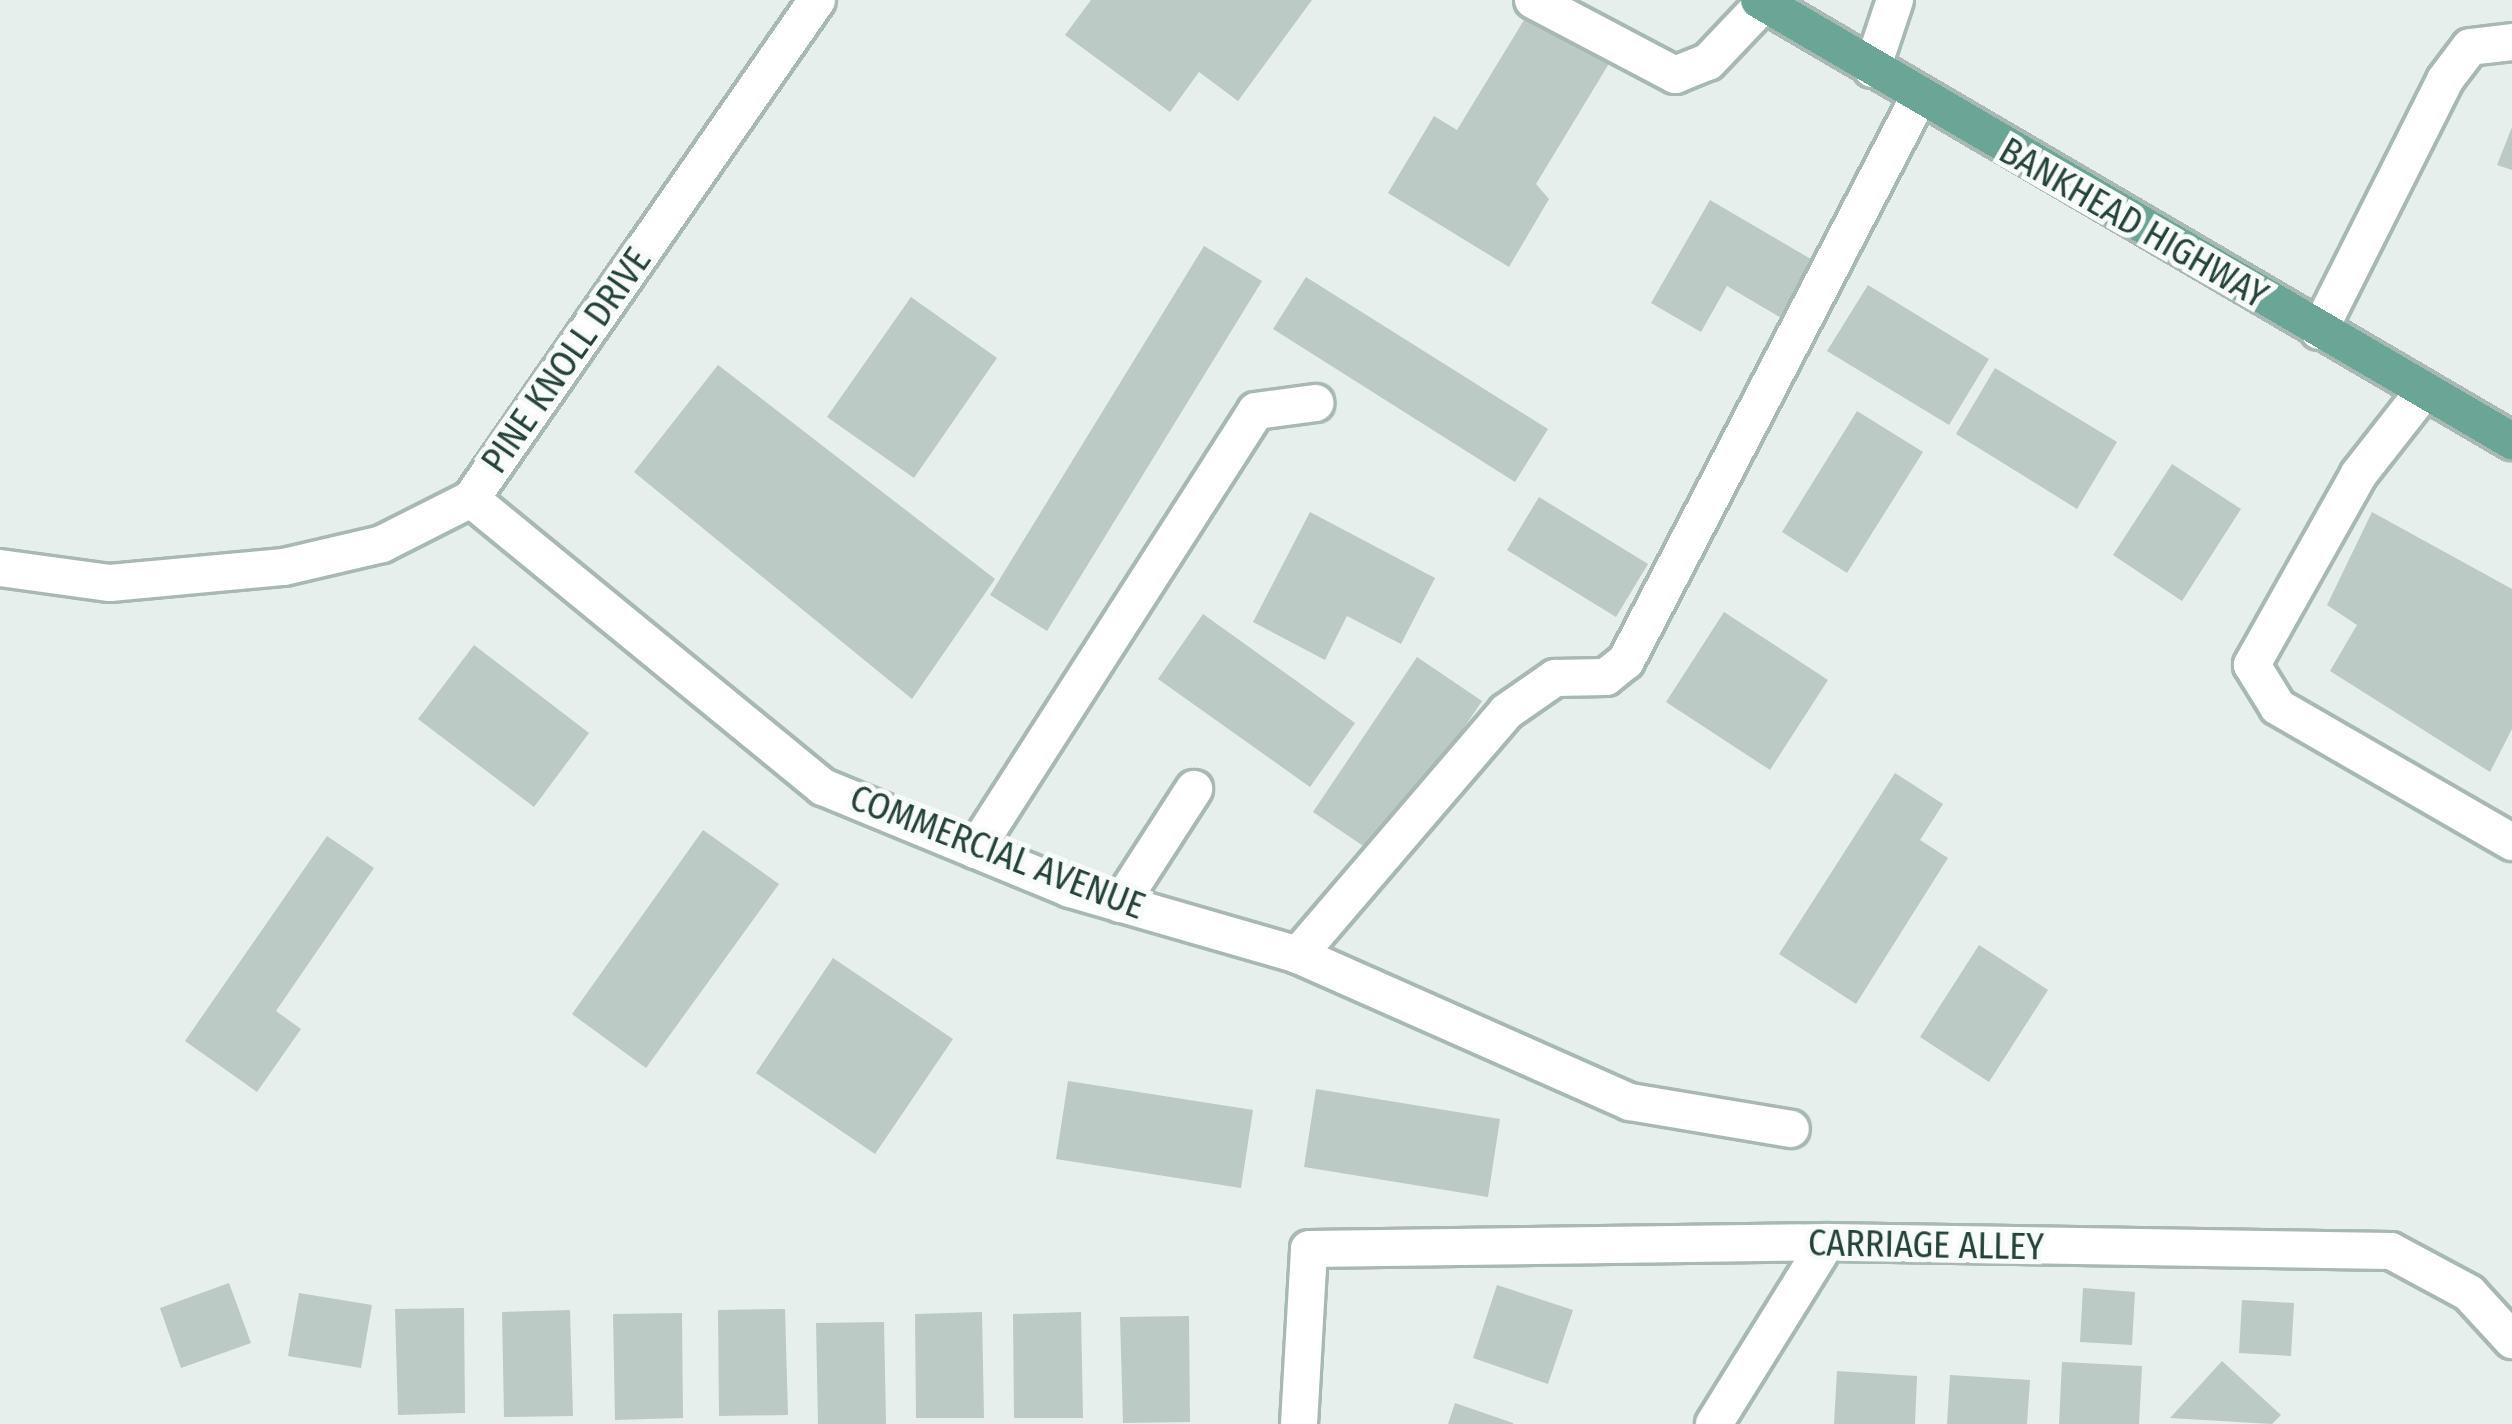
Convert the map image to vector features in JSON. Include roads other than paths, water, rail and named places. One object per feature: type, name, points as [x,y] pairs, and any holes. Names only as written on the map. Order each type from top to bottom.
[{"type":"main road","name":"BANKHEAD HIGHWAY","points":[[1761,2],[2512,441]]},
{"type":"street","name":"PINE KNOLL DRIVE","points":[[0,568],[110,583],[284,567],[382,544],[471,499],[817,0]]},
{"type":"street","points":[[1532,0],[1675,75],[1708,62],[1761,2]]},
{"type":"street","points":[[1872,69],[1895,0]]},
{"type":"street","points":[[2319,332],[2445,80],[2470,47],[2512,43]]},
{"type":"street","points":[[1298,955],[1506,712],[1555,678],[1606,676],[1626,661],[1919,97]]},
{"type":"street","points":[[2424,391],[2359,474],[2252,665],[2278,707],[2512,842]]},
{"type":"street","points":[[975,850],[1256,411],[1315,403]]},
{"type":"street","name":"COMMERCIAL AVENUE","points":[[471,499],[823,787],[1120,904],[1298,955],[1630,1102],[1732,1124],[1791,1129]]},
{"type":"street","points":[[1120,904],[1194,788]]},
{"type":"street","points":[[1714,1424],[1827,1242]]},
{"type":"street","name":"CARRIAGE ALLEY","points":[[1299,1424],[1309,1250],[1827,1242],[2391,1251],[2469,1293],[2512,1340]]}]
